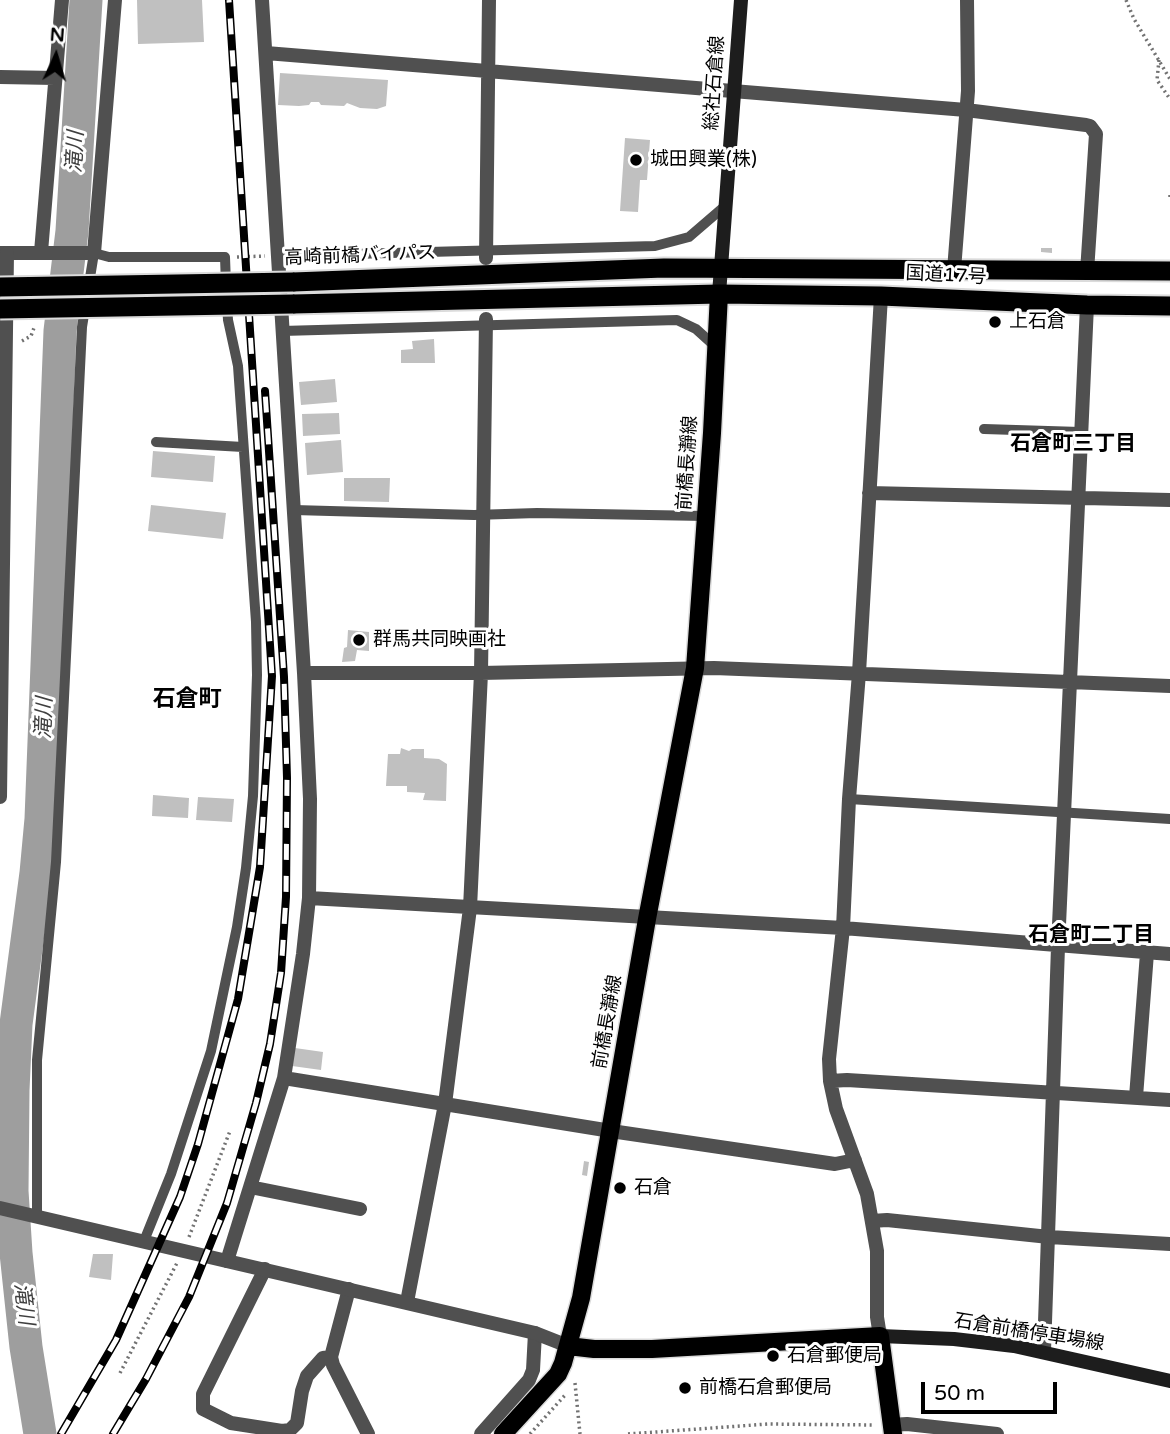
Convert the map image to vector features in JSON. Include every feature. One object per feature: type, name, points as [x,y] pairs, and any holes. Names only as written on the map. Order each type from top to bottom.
[{"type":"highway","name":"国道17号","points":[[721,268],[1170,271]]},
{"type":"highway","name":"高崎前橋バイパス","points":[[0,286],[293,282],[721,268]]},
{"type":"highway","name":"国道17号","points":[[719,294],[881,296],[1170,306]]},
{"type":"highway","points":[[0,309],[719,294]]},
{"type":"main road","name":"総社石倉線","points":[[719,294],[741,0]]},
{"type":"main road","name":"前橋長瀞線","points":[[503,1434],[558,1374],[581,1298],[647,919],[695,668],[719,294]]},
{"type":"main road","points":[[568,1346],[652,1349],[880,1336],[892,1429]]},
{"type":"main road","name":"石倉前橋停車場線","points":[[880,1336],[954,1339],[1044,1351],[1170,1381]]},
{"type":"street","points":[[45,253],[61,0]]},
{"type":"street","points":[[0,797],[4,253],[90,253],[115,0]]},
{"type":"street","points":[[227,1261],[284,1078],[309,898],[310,799],[304,673],[262,0]]},
{"type":"street","points":[[486,253],[489,0]]},
{"type":"street","points":[[954,270],[966,110],[967,0]]},
{"type":"street","points":[[266,53],[966,110],[1086,125],[1096,134],[1087,272]]},
{"type":"street","points":[[0,77],[55,78]]},
{"type":"street","points":[[880,1336],[877,1317],[877,1251],[872,1221],[867,1194],[842,1130],[830,1081],[829,1059],[843,928],[881,296]]},
{"type":"street","points":[[1044,1351],[1058,947],[1087,305]]},
{"type":"street","points":[[407,1303],[445,1104],[470,908],[481,673],[486,322]]},
{"type":"street","points":[[869,493],[1170,500]]},
{"type":"street","points":[[304,673],[481,673],[695,668],[1170,686]]},
{"type":"street","points":[[309,898],[843,928],[1170,954]]},
{"type":"street","points":[[1136,1097],[1146,953]]},
{"type":"street","points":[[284,1078],[835,1164],[855,1160]]},
{"type":"street","points":[[830,1081],[1170,1100]]},
{"type":"street","points":[[250,1187],[360,1209]]},
{"type":"street","points":[[0,1209],[535,1333],[568,1346]]},
{"type":"street","points":[[872,1221],[887,1220],[1049,1237],[1170,1244]]},
{"type":"street","points":[[265,1269],[202,1395],[204,1409],[229,1428],[282,1431],[295,1427],[307,1376],[323,1358],[331,1357]]},
{"type":"street","points":[[349,1289],[331,1357],[332,1365],[368,1434]]},
{"type":"street","points":[[481,1434],[529,1380],[533,1370],[535,1333]]},
{"type":"street","points":[[892,1429],[906,1424],[997,1434]]},
{"type":"lane","points":[[277,256],[486,253],[665,245],[696,233],[725,206]]},
{"type":"lane","points":[[37,1217],[37,1060],[56,862],[82,327],[90,253],[109,257],[225,257],[228,320],[238,366],[257,675],[254,796],[237,927],[211,1051],[171,1174],[144,1241]]},
{"type":"lane","points":[[282,331],[486,322],[677,320],[696,329],[717,348]]},
{"type":"lane","points":[[984,429],[1080,432]]},
{"type":"lane","points":[[156,442],[243,447]]},
{"type":"lane","points":[[294,510],[483,515],[537,513],[705,516]]},
{"type":"lane","points":[[849,799],[1170,820]]},
{"type":"path","points":[[1126,0],[1134,19],[1170,79]]},
{"type":"path","points":[[1159,60],[1157,80],[1170,99]]},
{"type":"path","points":[[225,257],[277,256]]},
{"type":"path","points":[[530,1434],[575,1383],[580,1434]]},
{"type":"path","points":[[628,1434],[768,1424],[892,1429]]},
{"type":"building","points":[[137,0],[202,0],[204,42],[138,44]]},
{"type":"building","points":[[280,73],[388,80],[386,106],[377,109],[360,108],[347,103],[344,106],[321,105],[319,102],[299,106],[278,105]]},
{"type":"building","name":"城田興業(株)","points":[[625,138],[650,140],[647,180],[640,180],[638,212],[620,211]]},
{"type":"building","points":[[1041,248],[1052,248],[1052,253],[1041,252]]},
{"type":"building","points":[[990,319],[1002,320],[1001,325],[989,324]]},
{"type":"building","points":[[434,339],[435,363],[401,363],[401,350],[413,349],[412,341]]},
{"type":"building","points":[[335,379],[337,402],[301,405],[299,382]]},
{"type":"building","points":[[339,413],[340,434],[303,436],[302,414]]},
{"type":"building","points":[[341,440],[343,472],[307,475],[305,443]]},
{"type":"building","points":[[153,451],[215,456],[213,482],[151,477]]},
{"type":"building","points":[[344,478],[390,478],[389,502],[344,501]]},
{"type":"building","points":[[151,505],[226,513],[223,539],[148,531]]},
{"type":"building","name":"群馬共同映画社","points":[[348,630],[369,632],[369,651],[357,650],[355,661],[342,662],[344,648],[347,647]]},
{"type":"building","points":[[401,748],[409,751],[424,749],[424,758],[439,759],[447,764],[446,801],[423,800],[425,793],[407,792],[407,786],[386,786],[388,754],[400,754]]},
{"type":"building","points":[[153,795],[189,798],[188,818],[152,816]]},
{"type":"building","points":[[198,797],[234,799],[232,822],[196,820]]},
{"type":"building","points":[[295,1048],[323,1052],[321,1070],[292,1066]]},
{"type":"building","points":[[584,1161],[589,1162],[587,1176],[582,1175]]},
{"type":"building","points":[[93,1254],[113,1254],[111,1280],[89,1277]]},
{"type":"waterway","name":"滝川","points":[[40,1434],[26,1347],[16,1253],[12,1191],[13,1090],[16,1024],[41,819],[60,331],[72,231],[86,0]]},
{"type":"railway","points":[[61,1434],[116,1340],[180,1197],[198,1144],[238,999],[260,867],[272,676],[229,0]]},
{"type":"railway","points":[[113,1434],[146,1379],[189,1297],[227,1203],[270,1044],[281,973],[286,897],[287,778],[284,677],[265,391]]},
{"type":"place","name":"城田興業(株)","points":[[636,160]]},
{"type":"place","name":"上石倉","points":[[995,322]]},
{"type":"place","name":"群馬共同映画社","points":[[359,640]]},
{"type":"place","name":"石倉","points":[[620,1188]]},
{"type":"place","name":"石倉郵便局","points":[[773,1356]]},
{"type":"place","name":"前橋石倉郵便局","points":[[685,1388]]},
{"type":"district","name":"石倉町三丁目","points":[[1073,444]]},
{"type":"district","name":"石倉町","points":[[187,700]]},
{"type":"district","name":"石倉町二丁目","points":[[1091,935]]}]
